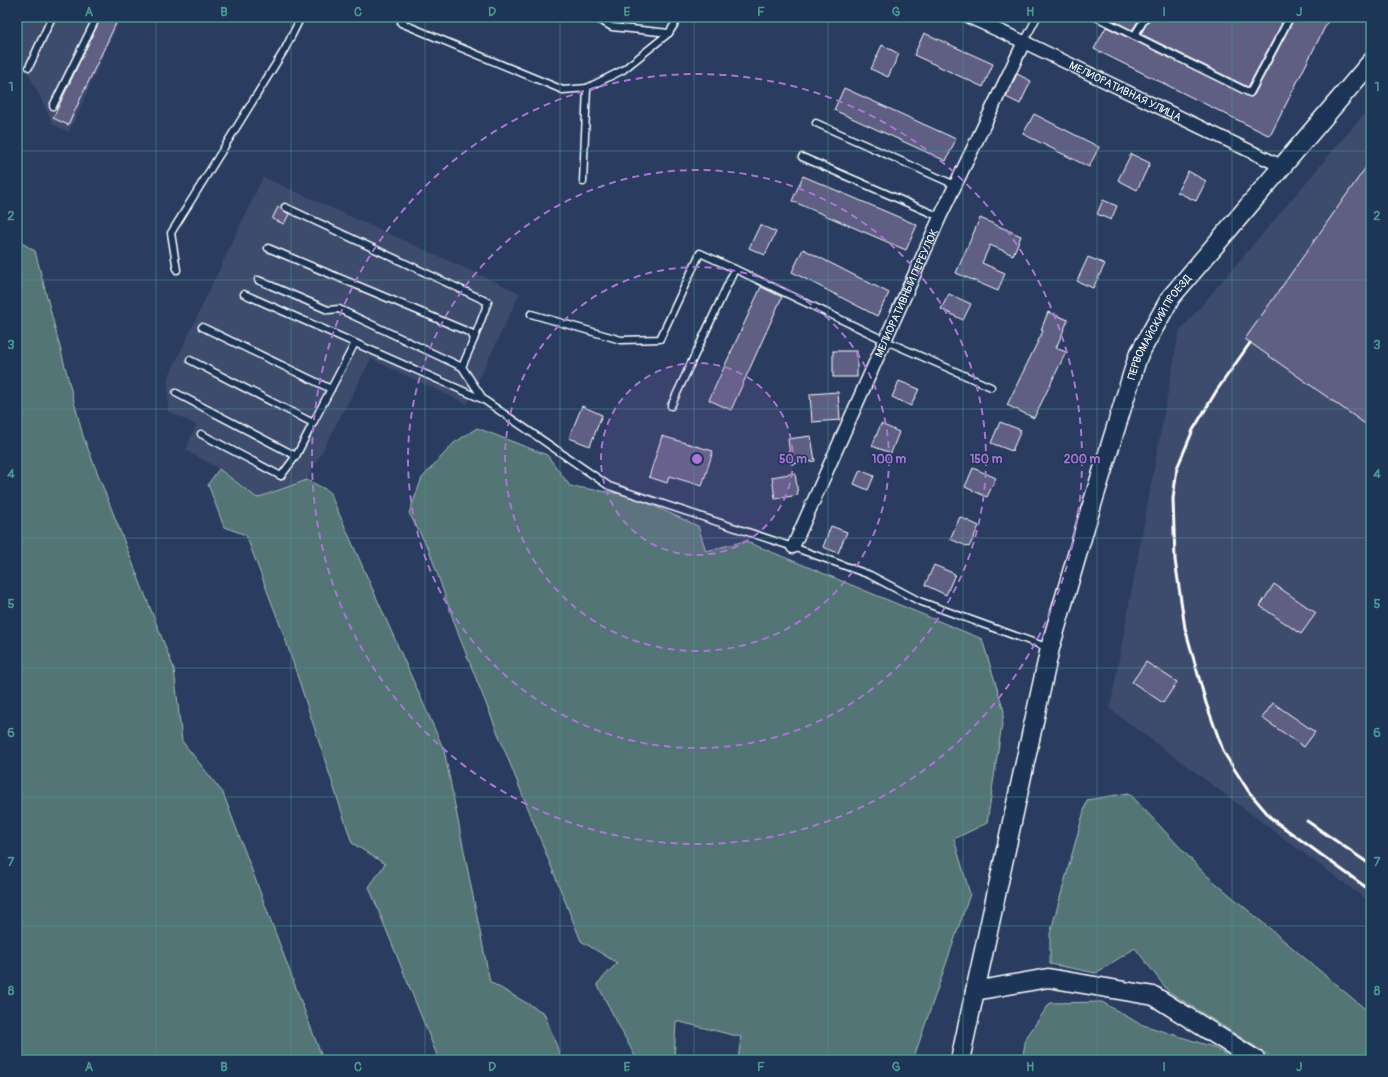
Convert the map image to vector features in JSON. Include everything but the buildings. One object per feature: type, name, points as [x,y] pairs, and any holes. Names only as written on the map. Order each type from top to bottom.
[{"type":"main road","name":"ПЕРВОМАЙСКИЙ ПРОЕЗД","points":[[960,1060],[1050,648],[1086,524],[1138,356],[1171,297],[1371,62]]},
{"type":"main road","points":[[975,991],[1048,978],[1154,996],[1256,1060]]},
{"type":"street","name":"МЕЛИОРАТИВНАЯ УЛИЦА","points":[[968,17],[1024,42],[1281,166]]},
{"type":"street","name":"МЕЛИОРАТИВНЫЙ ПЕРЕУЛОК","points":[[793,547],[940,217],[1024,42]]},
{"type":"lane","points":[[29,67],[52,17]]},
{"type":"lane","points":[[53,106],[97,17]]},
{"type":"lane","points":[[177,270],[171,233],[285,49],[300,17]]},
{"type":"lane","points":[[404,17],[401,23],[562,90],[587,88],[623,70],[669,33],[679,17]]},
{"type":"lane","points":[[594,17],[612,27],[669,33]]},
{"type":"lane","points":[[1024,42],[1037,17]]},
{"type":"lane","points":[[1096,17],[1250,93],[1288,21],[1281,17]]},
{"type":"lane","points":[[1134,36],[1146,17]]},
{"type":"lane","points":[[583,182],[587,88]]},
{"type":"lane","points":[[816,123],[955,185]]},
{"type":"lane","points":[[802,157],[940,217]]},
{"type":"lane","points":[[284,207],[488,302],[462,367]]},
{"type":"lane","points":[[268,248],[471,333],[474,338]]},
{"type":"lane","points":[[530,314],[621,340],[660,339],[700,253],[884,340],[991,387]]},
{"type":"lane","points":[[671,406],[734,269]]},
{"type":"lane","points":[[258,280],[328,310],[339,309],[462,367],[484,400]]},
{"type":"lane","points":[[244,294],[484,400],[609,486],[793,547],[870,575],[919,601],[1050,648]]},
{"type":"lane","points":[[202,327],[331,389]]},
{"type":"lane","points":[[200,434],[281,476],[296,456],[355,343]]},
{"type":"lane","points":[[190,360],[313,423]]},
{"type":"lane","points":[[176,393],[296,456]]},
{"type":"shaded area","points":[[17,17],[121,17],[69,132],[53,124],[17,50]]},
{"type":"shaded area","points":[[1371,106],[1371,903],[1110,709],[1179,332]]},
{"type":"shaded area","points":[[263,177],[520,293],[467,404],[371,359],[307,480],[257,498],[219,469],[186,450],[196,425],[168,411],[168,378]]},
{"type":"green space","points":[[17,240],[35,251],[83,436],[174,669],[182,741],[223,793],[323,1060],[23,1060],[17,1028]]},
{"type":"green space","points":[[477,428],[547,455],[570,486],[632,496],[698,526],[706,551],[745,541],[982,639],[1004,711],[987,823],[954,839],[970,894],[913,1060],[738,1060],[741,1037],[676,1021],[674,1060],[637,1060],[597,984],[617,963],[581,941],[459,636],[429,550],[409,513],[422,478],[454,443]]},
{"type":"green space","points":[[219,469],[257,498],[307,480],[329,491],[444,750],[490,982],[544,1013],[562,1060],[439,1060],[369,887],[385,864],[352,843],[285,638],[246,535],[224,527],[208,484]]},
{"type":"green space","points":[[1129,793],[1205,874],[1371,1014],[1371,1060],[1276,1060],[1168,991],[1135,948],[1096,973],[1050,964],[1050,934],[1087,800]]},
{"type":"green space","points":[[1102,1002],[1140,1024],[1213,1047],[1234,1060],[1022,1060],[1026,1038],[1050,1003]]},
{"type":"railway","points":[[1250,343],[1217,390],[1193,430],[1177,468],[1173,499],[1175,560],[1185,628],[1206,703],[1224,753],[1249,792],[1272,819],[1371,891]]},
{"type":"railway","points":[[1307,821],[1371,865]]}]
